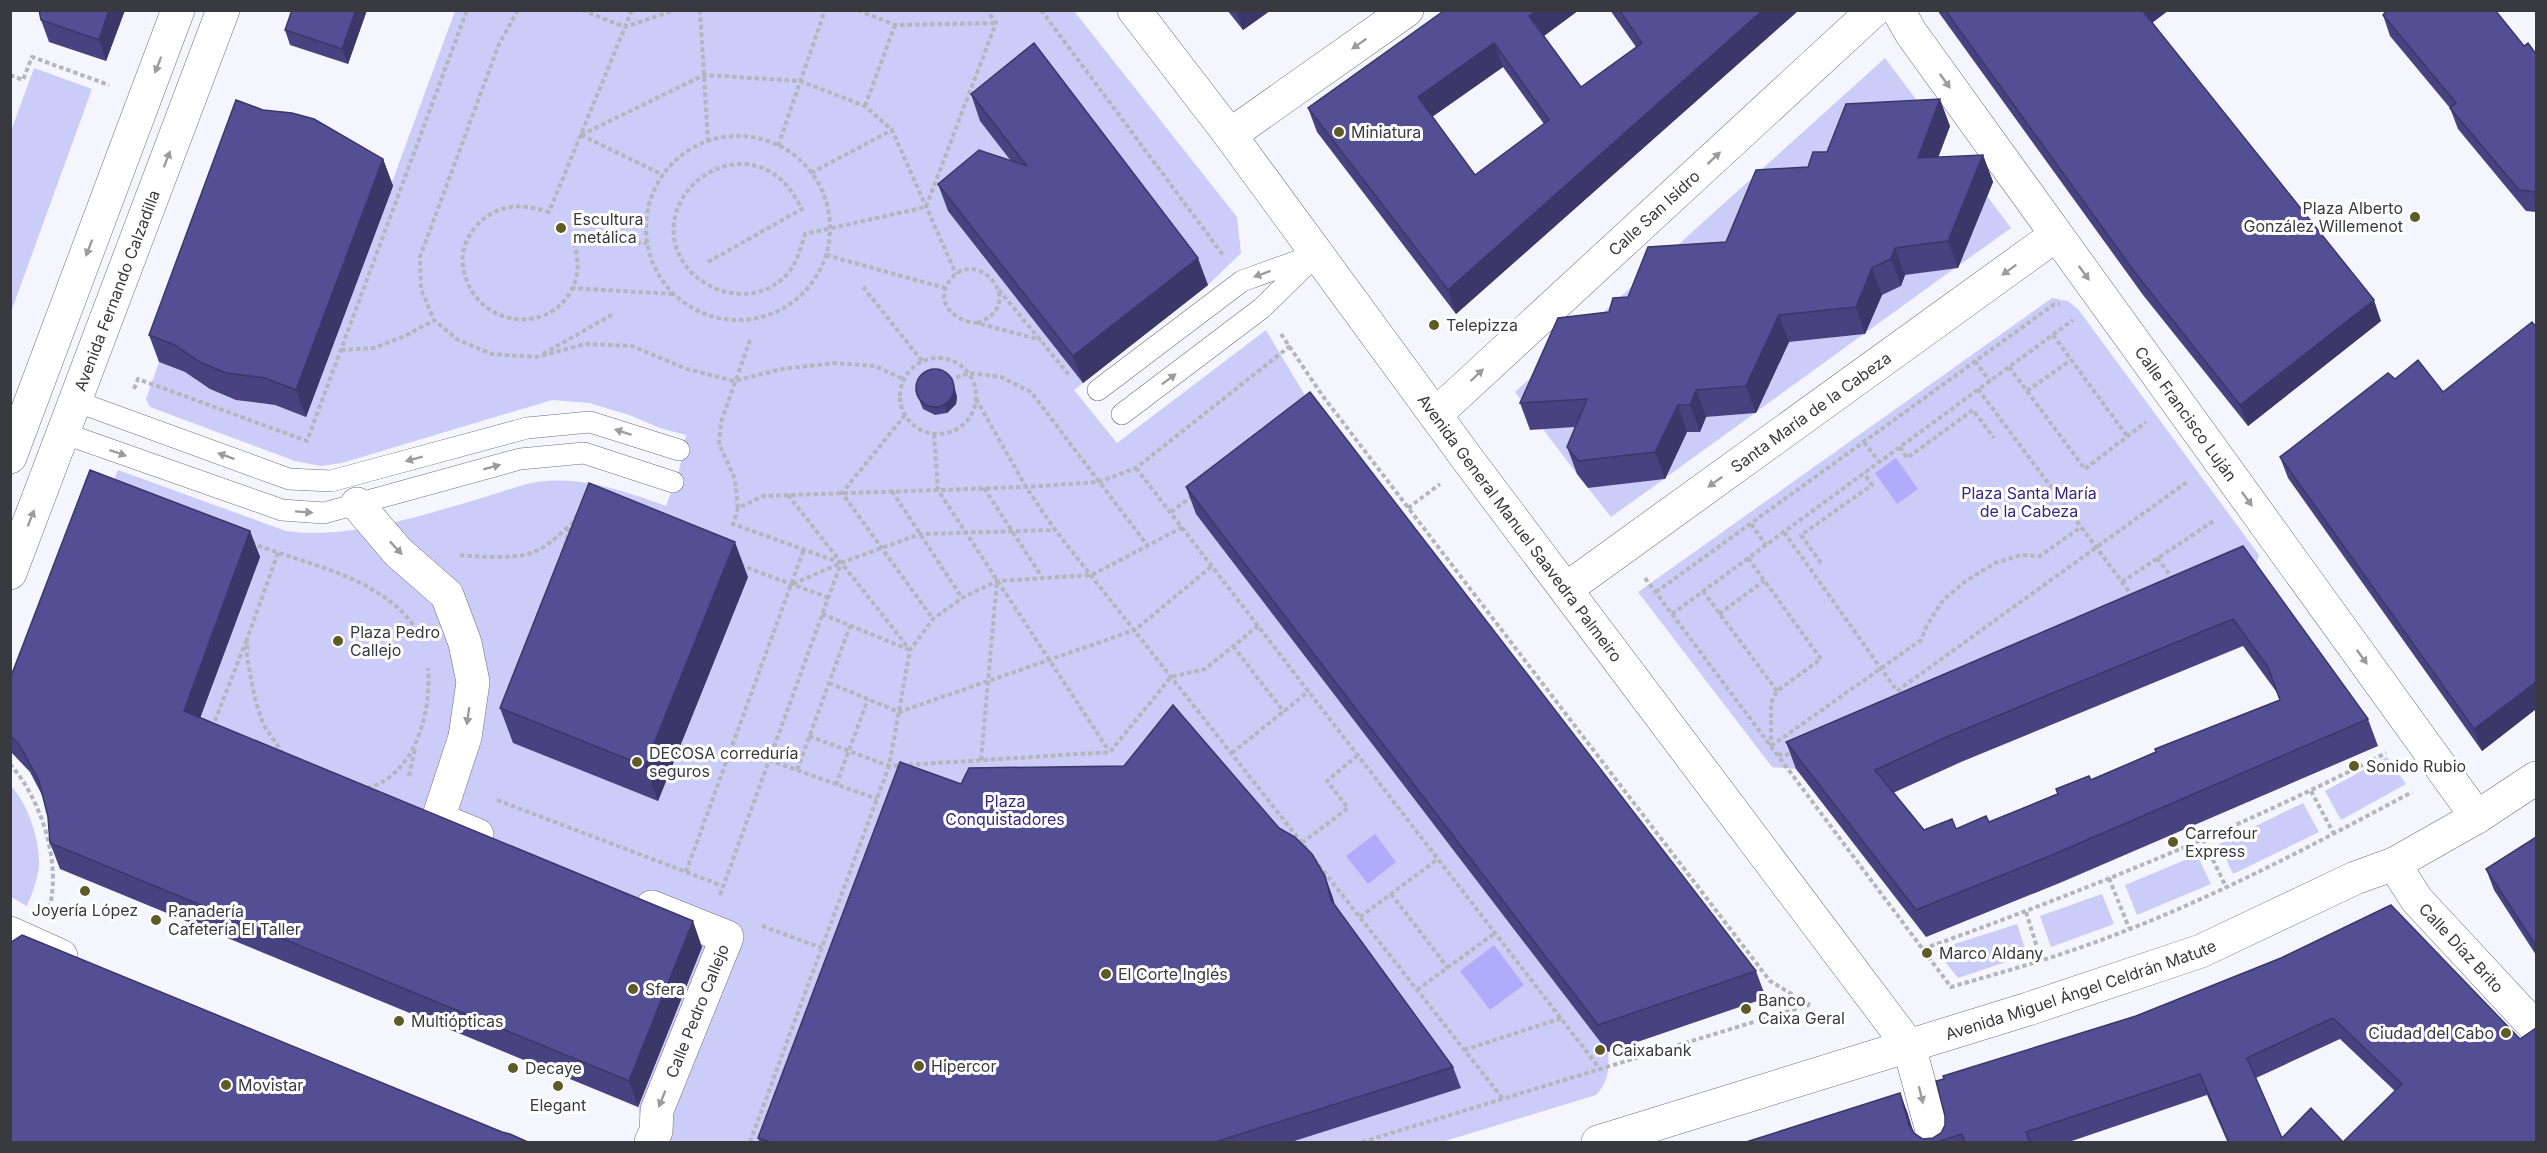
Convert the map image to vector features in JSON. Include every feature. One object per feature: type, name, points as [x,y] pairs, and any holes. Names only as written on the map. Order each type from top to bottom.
[{"type":"street","points":[[10,457],[19,411],[178,10]]},
{"type":"street","name":"Avenida Fernando Calzadilla","points":[[10,573],[223,10]]},
{"type":"street","name":"Avenida General Manuel Saavedra Palmeiro","points":[[1134,10],[1230,135],[1435,415],[1909,1046]]},
{"type":"street","points":[[1230,135],[1407,10]]},
{"type":"street","name":"Calle San Isidro","points":[[1435,415],[1874,10]]},
{"type":"street","name":"Calle Francisco Luján","points":[[1898,10],[1911,33],[2056,235],[2478,817]]},
{"type":"street","name":"Santa María de la Cabeza","points":[[1566,590],[2056,235]]},
{"type":"street","points":[[357,504],[398,552],[447,595],[465,643],[473,682],[465,737],[438,819],[506,847]]},
{"type":"street","name":"Avenida Miguel Ángel Celdrán Matute","points":[[1598,1143],[1909,1046],[2201,951],[2355,878],[2394,864],[2478,817],[2536,778]]},
{"type":"street","name":"Calle Díaz Brito","points":[[2394,864],[2416,900],[2536,1028]]},
{"type":"street","name":"Calle Pedro Callejo","points":[[628,897],[727,938],[657,1110],[656,1131],[651,1143]]},
{"type":"street","points":[[20,939],[92,969]]},
{"type":"street","points":[[1909,1046],[1935,1143]]},
{"type":"lane","points":[[1098,390],[1242,281],[1317,254]]},
{"type":"lane","points":[[1122,414],[1262,308],[1317,254]]},
{"type":"lane","points":[[75,401],[289,479],[331,481],[527,428],[590,422],[679,450]]},
{"type":"lane","points":[[63,433],[282,510],[324,513],[520,459],[584,453],[673,482]]},
{"type":"path","points":[[138,379],[307,441],[467,10]]},
{"type":"path","points":[[518,10],[500,44],[420,257],[421,289],[434,320],[458,340],[492,354],[537,357],[585,344],[632,346],[687,369],[734,381],[782,369],[834,363],[874,366],[903,379]]},
{"type":"path","points":[[582,10],[625,27],[675,10]]},
{"type":"path","points":[[632,10],[549,212],[530,206],[509,206],[491,212],[476,226],[465,243],[462,261],[464,279],[472,296],[485,309],[502,317],[520,320],[538,317],[555,309],[576,279],[578,260],[574,242],[647,243]]},
{"type":"path","points":[[700,10],[708,141]]},
{"type":"path","points":[[778,146],[825,10]]},
{"type":"path","points":[[858,10],[895,25],[996,23]]},
{"type":"path","points":[[987,10],[996,23]]},
{"type":"path","points":[[1041,10],[1242,281]]},
{"type":"path","points":[[927,207],[996,23]]},
{"type":"path","points":[[865,106],[895,25]]},
{"type":"path","points":[[10,75],[23,80],[32,57],[110,86]]},
{"type":"path","points":[[581,135],[704,75],[800,81],[865,106],[892,130],[956,274]]},
{"type":"path","points":[[811,174],[892,130]]},
{"type":"path","points":[[581,135],[663,175]]},
{"type":"path","points":[[722,138],[750,138],[778,146],[802,162],[825,198],[830,228],[826,255],[817,275],[804,292],[780,309],[753,319],[725,319],[710,316],[685,303],[673,294],[656,270],[647,243],[646,229],[650,200],[663,175],[683,155],[708,141],[722,138]]},
{"type":"path","points":[[708,262],[802,209],[792,191],[777,176],[757,166],[736,164],[715,168],[697,179],[682,195],[675,216],[674,237],[680,258],[692,275],[710,288],[730,294],[752,294],[772,286],[789,272],[800,254],[805,234],[927,207]]},
{"type":"path","points":[[826,255],[945,288]]},
{"type":"path","points":[[1041,340],[959,320],[946,306],[945,288],[956,274],[964,270],[981,270],[994,281],[1073,380]]},
{"type":"path","points":[[863,287],[922,361]]},
{"type":"path","points":[[571,288],[673,294]]},
{"type":"path","points":[[977,323],[993,314],[998,306],[998,288]]},
{"type":"path","points":[[1656,592],[2053,305]]},
{"type":"path","points":[[1262,308],[1322,394],[1770,981],[1810,1005],[1362,1143]]},
{"type":"path","points":[[537,357],[613,314]]},
{"type":"path","points":[[1672,614],[2075,318]]},
{"type":"path","points":[[340,350],[374,348],[405,336],[434,320]]},
{"type":"path","points":[[2053,335],[2127,436]]},
{"type":"path","points":[[750,340],[721,422],[718,444],[735,479],[738,508],[733,524],[841,563]]},
{"type":"path","points":[[738,508],[763,496],[1026,487],[1099,482],[1136,468],[1290,346]]},
{"type":"path","points":[[947,358],[960,365],[975,385],[976,399],[973,411],[962,426],[946,434],[934,434],[912,425],[900,404],[903,379],[922,361],[947,358]]},
{"type":"path","points":[[2027,391],[2071,360]]},
{"type":"path","points":[[1975,361],[1990,381]]},
{"type":"path","points":[[2009,366],[2085,469],[2149,420]]},
{"type":"path","points":[[949,380],[969,374],[1001,377],[1031,392],[1148,546]]},
{"type":"path","points":[[1978,389],[2138,603]]},
{"type":"path","points":[[1313,402],[1322,394]]},
{"type":"path","points":[[976,399],[1026,487],[1055,530],[1503,1099]]},
{"type":"path","points":[[1900,447],[1907,458],[1973,411],[1994,438]]},
{"type":"path","points":[[842,493],[905,415]]},
{"type":"path","points":[[934,434],[938,490],[1110,752]]},
{"type":"path","points":[[1864,442],[1879,462]]},
{"type":"path","points":[[1136,468],[1600,1069]]},
{"type":"path","points":[[1821,563],[1801,536],[1872,484],[1864,473]]},
{"type":"path","points":[[1898,691],[2192,478]]},
{"type":"path","points":[[984,488],[1042,577]]},
{"type":"path","points":[[1171,512],[1199,490]]},
{"type":"path","points":[[892,491],[962,598]]},
{"type":"path","points":[[842,493],[933,619]]},
{"type":"path","points":[[788,495],[910,650]]},
{"type":"path","points":[[562,557],[570,526],[579,513]]},
{"type":"path","points":[[2122,582],[2216,519]]},
{"type":"path","points":[[1751,524],[1766,545]]},
{"type":"path","points":[[750,1143],[889,766],[910,650],[933,619],[962,598],[997,580],[1092,575],[1183,527]]},
{"type":"path","points":[[1771,746],[1921,640],[1927,625],[1943,600],[1966,581],[1995,562],[2021,555],[2040,556],[2081,527]]},
{"type":"path","points":[[791,585],[841,563],[920,534],[1055,530]]},
{"type":"path","points":[[1784,532],[1901,696]]},
{"type":"path","points":[[246,541],[337,573],[370,589],[400,611],[421,637]]},
{"type":"path","points":[[1623,548],[1951,987],[2042,960],[2129,928],[2226,887],[2334,834],[2419,788]]},
{"type":"path","points":[[686,872],[804,549]]},
{"type":"path","points":[[208,740],[278,554]]},
{"type":"path","points":[[1748,558],[1821,659],[1777,691],[1771,703],[1771,746]]},
{"type":"path","points":[[2157,558],[2178,586]]},
{"type":"path","points":[[736,563],[829,598]]},
{"type":"path","points":[[719,897],[841,563]]},
{"type":"path","points":[[829,683],[899,712],[1135,630],[1212,566]]},
{"type":"path","points":[[981,760],[997,580]]},
{"type":"path","points":[[1719,614],[1764,581]]},
{"type":"path","points":[[1702,591],[1777,691]]},
{"type":"path","points":[[822,614],[910,650]]},
{"type":"path","points":[[796,770],[850,626]]},
{"type":"path","points":[[809,736],[889,766],[1110,752],[1172,677],[1205,669],[1258,626]]},
{"type":"path","points":[[247,639],[247,657],[255,699],[263,724],[286,757]]},
{"type":"path","points":[[1233,646],[1284,712]]},
{"type":"path","points":[[362,789],[388,777],[406,761],[417,742],[427,702],[429,682],[427,661]]},
{"type":"path","points":[[1232,753],[1309,692]]},
{"type":"path","points":[[836,785],[868,699]]},
{"type":"path","points":[[1923,950],[2026,912],[2203,839],[2311,791],[2391,750]]},
{"type":"path","points":[[1777,754],[1784,756],[1794,751]]},
{"type":"path","points":[[1302,843],[1348,808],[1327,781],[1358,755]]},
{"type":"path","points":[[769,760],[877,799]]},
{"type":"path","points":[[10,764],[22,777],[43,816],[52,860],[50,904],[20,939]]},
{"type":"path","points":[[2311,791],[2334,834]]},
{"type":"path","points":[[487,796],[723,886]]},
{"type":"path","points":[[2203,839],[2226,887]]},
{"type":"path","points":[[1360,918],[1438,859]]},
{"type":"path","points":[[2109,878],[2129,928]]},
{"type":"path","points":[[1391,894],[1448,968]]},
{"type":"path","points":[[2026,912],[2042,960]]},
{"type":"path","points":[[755,923],[822,948]]},
{"type":"path","points":[[1417,990],[1495,933]]},
{"type":"path","points":[[1464,1050],[1562,1018]]},
{"type":"green space","name":"Plaza Conquistadores","points":[[455,11],[1074,11],[1237,217],[1241,253],[1208,285],[1074,390],[1117,443],[1266,330],[1319,419],[1608,1052],[1607,1075],[1604,1085],[1596,1095],[1442,1142],[650,1142],[644,1135],[638,1107],[702,946],[193,737],[107,499],[118,470],[286,531],[311,533],[363,529],[388,524],[524,485],[546,481],[592,484],[622,491],[666,506],[679,471],[686,435],[589,403],[552,400],[342,463],[321,466],[295,461],[150,407],[146,399],[159,362],[195,376],[194,378],[220,393],[257,403],[267,404],[268,402],[306,416]]},
{"type":"green space","points":[[1885,58],[1936,126],[1736,269],[1535,418],[1515,392]]},
{"type":"green space","points":[[34,68],[92,89],[11,312],[11,131]]},
{"type":"green space","points":[[1987,196],[2011,228],[1958,266]]},
{"type":"green space","points":[[1955,268],[1866,333],[1885,287],[1901,286],[1905,275]]},
{"type":"green space","name":"Plaza Santa María de la Cabeza","points":[[2052,298],[2068,301],[2078,309],[2259,555],[2253,573],[1796,769],[1772,767],[1638,592]]},
{"type":"green space","points":[[1864,334],[1756,412],[1789,342]]},
{"type":"green space","points":[[1755,413],[1665,478],[1687,432],[1700,432],[1706,417]]},
{"type":"green space","points":[[1589,426],[1594,432],[1577,474],[1543,429]]},
{"type":"green space","points":[[1664,479],[1611,517],[1588,488]]},
{"type":"green space","points":[[2387,757],[2406,784],[2341,820],[2325,791]]},
{"type":"green space","points":[[11,786],[28,812],[39,855],[38,870],[27,906],[11,897]]},
{"type":"green space","points":[[2303,803],[2319,832],[2233,874],[2219,844]]},
{"type":"green space","points":[[2197,855],[2211,884],[2137,915],[2125,885]]},
{"type":"green space","points":[[2102,894],[2114,924],[2051,947],[2040,916]]},
{"type":"green space","points":[[2017,924],[2027,955],[1958,978],[1936,950]]},
{"type":"shaded area","points":[[1896,458],[1918,489],[1897,504],[1875,473]]},
{"type":"shaded area","points":[[1375,834],[1396,862],[1368,884],[1346,856]]},
{"type":"shaded area","points":[[1494,945],[1524,985],[1490,1010],[1460,971]]},
{"type":"building","points":[[39,10],[109,10],[99,40],[41,20]]},
{"type":"building","points":[[292,10],[356,10],[342,49],[285,30]]},
{"type":"building","points":[[1445,10],[1537,10],[1529,16],[1581,87],[1642,43],[1619,10],[1763,10],[1448,290],[1308,108]],"holes":[[[1494,43],[1549,120],[1475,175],[1418,97]]]},
{"type":"building","points":[[1945,10],[2142,10],[2374,300],[2240,405],[2136,274]]},
{"type":"building","points":[[2387,10],[2495,10],[2524,46],[2528,43],[2536,54],[2536,192],[2519,190],[2450,108],[2456,103],[2383,15]]},
{"type":"building","points":[[1034,43],[1198,258],[1073,356],[938,184],[979,150],[1027,166],[971,94]]},
{"type":"building","points":[[1940,99],[1918,158],[1983,155],[1948,241],[1895,248],[1891,259],[1872,268],[1856,307],[1779,315],[1746,386],[1696,390],[1690,405],[1678,405],[1655,452],[1578,461],[1567,447],[1587,399],[1520,403],[1558,318],[1609,312],[1613,298],[1628,297],[1648,247],[1726,242],[1756,170],[1808,167],[1813,152],[1827,152],[1846,104]]},
{"type":"building","points":[[236,100],[263,110],[292,113],[314,119],[383,159],[296,390],[265,378],[226,373],[200,362],[175,345],[149,335]]},
{"type":"building","points":[[2532,322],[2536,327],[2536,682],[2474,729],[2280,457],[2388,373],[2395,379],[2418,360],[2443,392]]},
{"type":"building","points":[[935,369],[942,370],[948,375],[953,381],[953,395],[948,401],[942,406],[935,407],[928,406],[922,401],[917,395],[916,388],[917,381],[922,375],[928,370]]},
{"type":"building","points":[[1310,392],[1756,971],[1598,1025],[1186,487]]},
{"type":"building","points":[[90,470],[250,531],[184,711],[693,921],[629,1081],[50,843],[48,817],[39,781],[20,746],[10,735],[10,679]]},
{"type":"building","points":[[589,483],[735,542],[645,766],[500,708]]},
{"type":"building","points":[[2243,546],[2368,719],[2052,855],[1916,910],[1786,742]],"holes":[[[2233,619],[2268,667],[2280,700],[2155,749],[2156,752],[2091,780],[2089,776],[2056,789],[2058,794],[1989,822],[1986,816],[1956,829],[1952,819],[1924,830],[1875,770],[1951,735]]]},
{"type":"building","name":"El Corte Inglés","points":[[1173,705],[1279,828],[1295,837],[1312,854],[1325,876],[1331,900],[1453,1067],[1212,1143],[773,1143],[758,1138],[900,762],[961,784],[969,768],[1124,766]]},
{"type":"building","points":[[2536,837],[2536,946],[2486,869]]},
{"type":"building","points":[[2391,905],[2520,1039],[2536,1028],[2536,1143],[2229,1143],[2200,1074],[2026,1132],[2030,1143],[1965,1143],[1962,1134],[1934,1143],[1743,1143],[1900,1093],[1909,1125],[1914,1133],[1923,1139],[1933,1138],[1941,1133],[1945,1125],[1945,1116],[1936,1081],[1944,1079],[1943,1076],[2136,1016],[2281,958]],"holes":[[[2333,1018],[2402,1084],[2343,1142],[2311,1108],[2282,1138],[2247,1058]]]},
{"type":"building","points":[[22,935],[530,1143],[10,1143],[10,943]]},
{"type":"place","name":"Miniatura","points":[[1339,132]]},
{"type":"place","name":"Plaza Alberto González Willemenot","points":[[2415,217]]},
{"type":"place","name":"Escultura metálica","points":[[561,228]]},
{"type":"place","name":"Telepizza","points":[[1434,325]]},
{"type":"place","name":"Plaza Pedro Callejo","points":[[338,641]]},
{"type":"place","name":"DECOSA correduría seguros","points":[[637,762]]},
{"type":"place","name":"Sonido Rubio","points":[[2354,766]]},
{"type":"place","name":"Carrefour Express","points":[[2173,842]]},
{"type":"place","name":"Joyería López","points":[[85,891]]},
{"type":"place","name":"Panadería Cafetería El Taller","points":[[156,920]]},
{"type":"place","name":"Marco Aldany","points":[[1927,953]]},
{"type":"place","name":"El Corte Inglés","points":[[1106,974]]},
{"type":"place","name":"Sfera","points":[[633,989]]},
{"type":"place","name":"Banco Caixa Geral","points":[[1746,1009]]},
{"type":"place","name":"Multiópticas","points":[[399,1021]]},
{"type":"place","name":"Ciudad del Cabo","points":[[2506,1033]]},
{"type":"place","name":"Caixabank","points":[[1600,1050]]},
{"type":"place","name":"Hipercor","points":[[919,1066]]},
{"type":"place","name":"Decaye","points":[[513,1068]]},
{"type":"place","name":"Movistar","points":[[226,1085]]},
{"type":"place","name":"Elegant","points":[[558,1086]]}]
